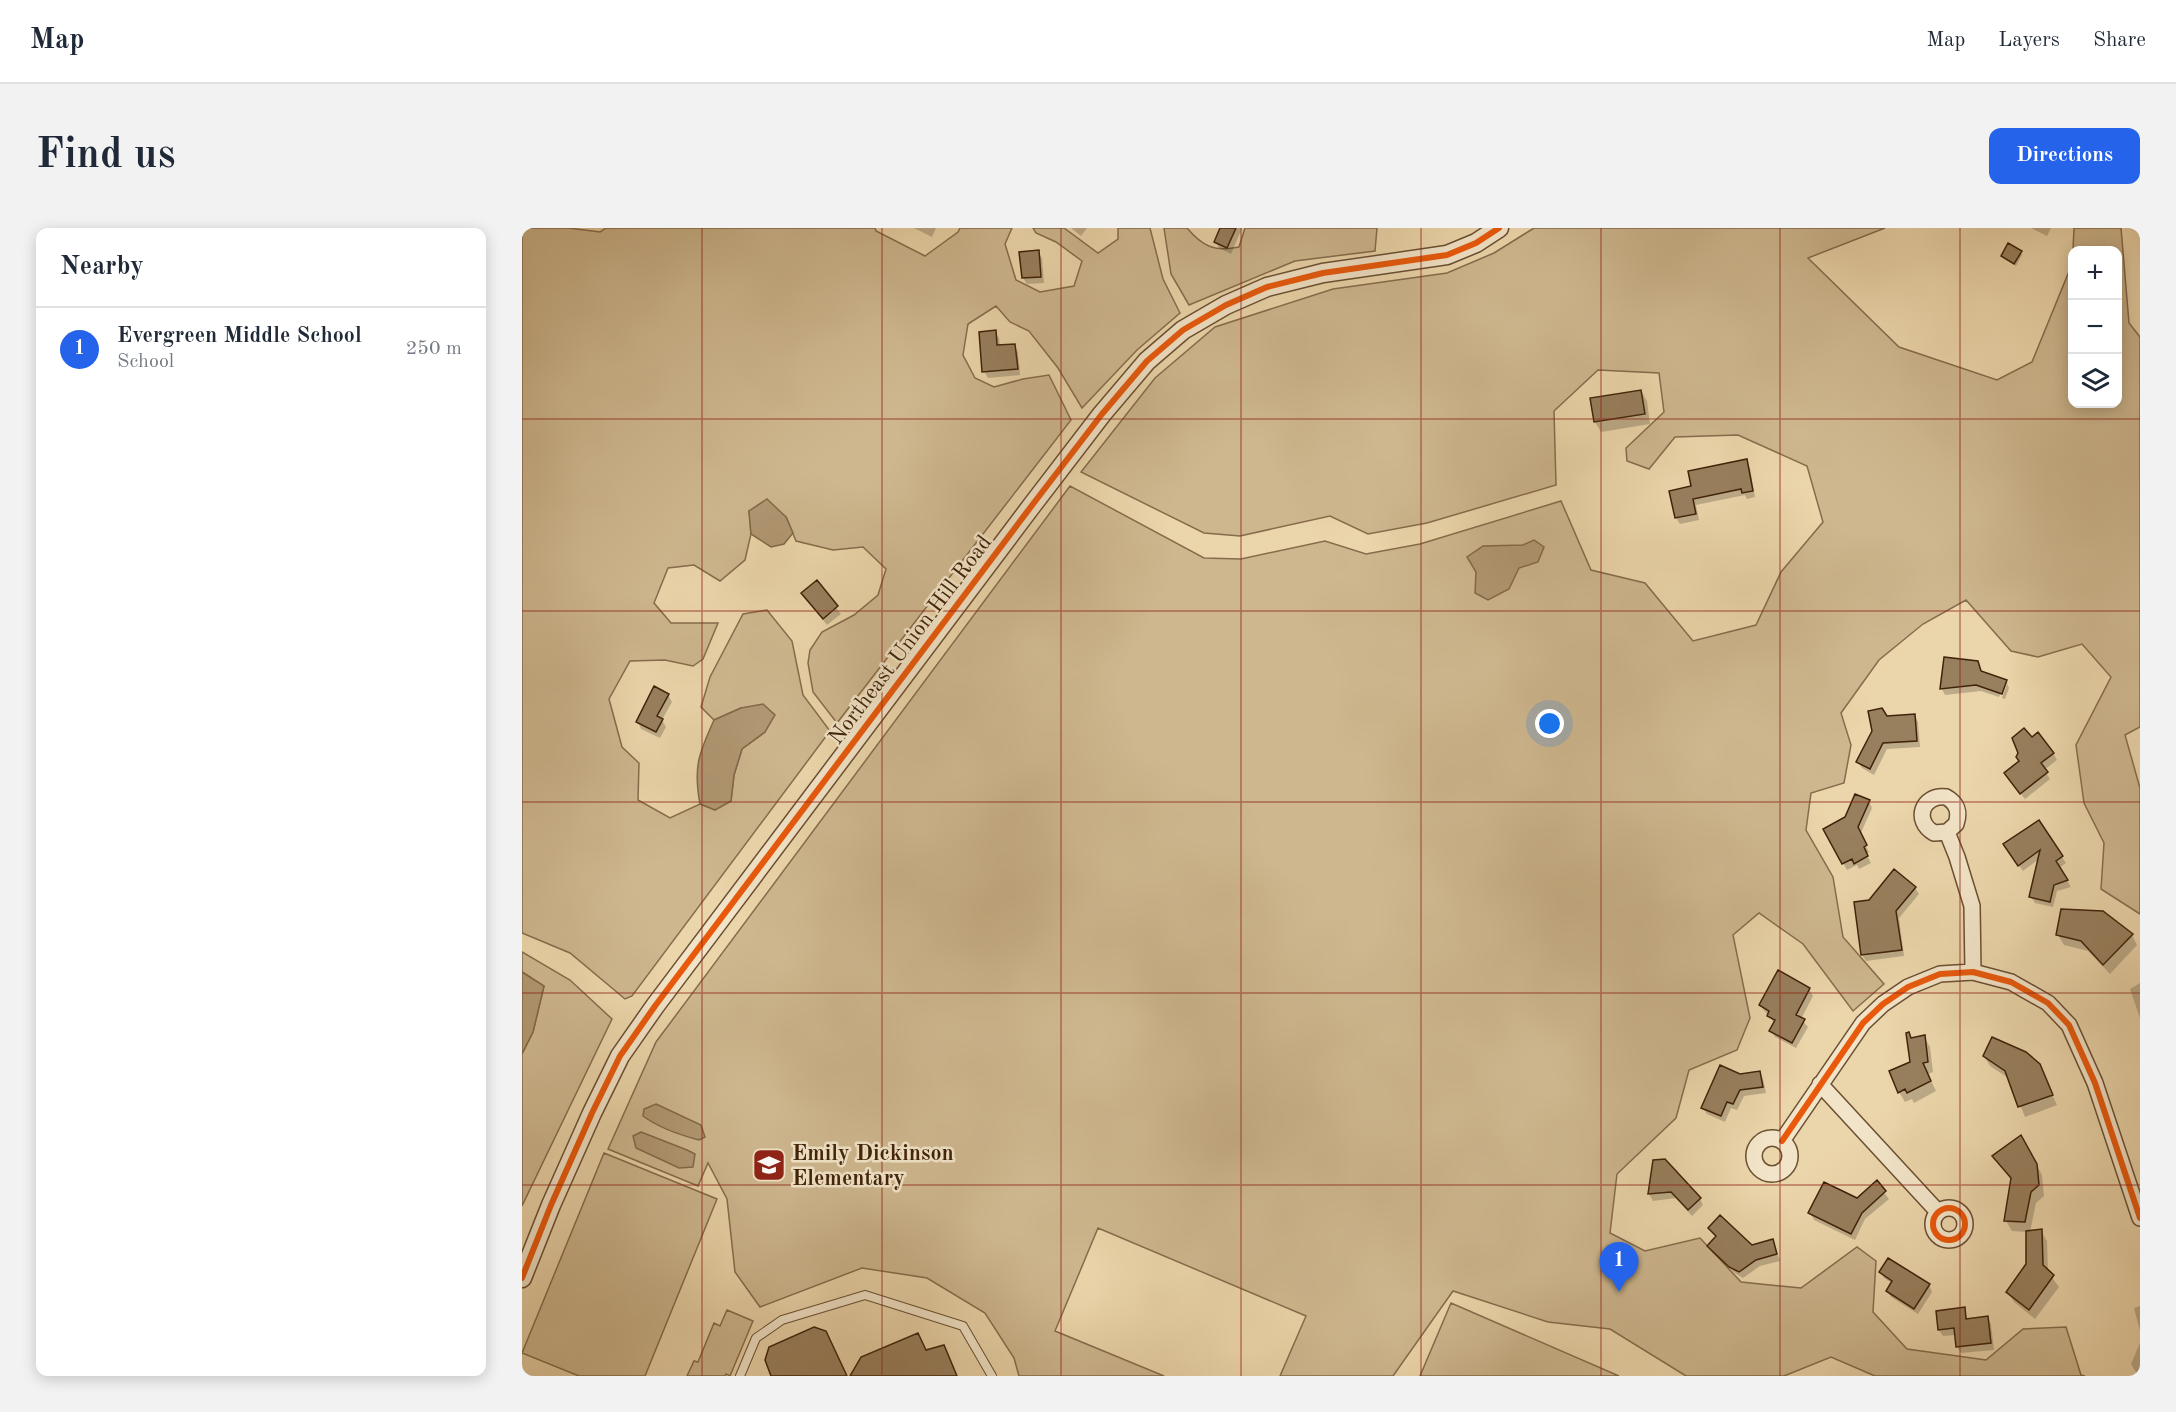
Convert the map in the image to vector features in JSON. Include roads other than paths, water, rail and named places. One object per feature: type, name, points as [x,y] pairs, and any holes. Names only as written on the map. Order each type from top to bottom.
[{"type":"street","name":"Northeast Union Hill Road","points":[[522,1278],[591,1113],[620,1056],[772,848],[986,565],[1102,414],[1148,362],[1183,330],[1226,304],[1267,287],[1323,273],[1447,255],[1476,243],[1499,228]]},
{"type":"street","points":[[1947,832],[1972,906],[1973,972]]},
{"type":"street","points":[[1782,1141],[1863,1023],[1882,1004],[1908,987],[1940,974],[1973,972],[2011,982],[2048,1003],[2069,1025],[2095,1083],[2140,1218]]},
{"type":"street","points":[[1820,1084],[1938,1212]]},
{"type":"lane","points":[[740,1376],[756,1338],[782,1320],[865,1295],[963,1326],[992,1376]]},
{"type":"place","name":"Emily Dickinson Elementary","points":[[769,1165]]},
{"type":"place","name":"Evergreen Middle School","points":[[1619,1292]]}]
